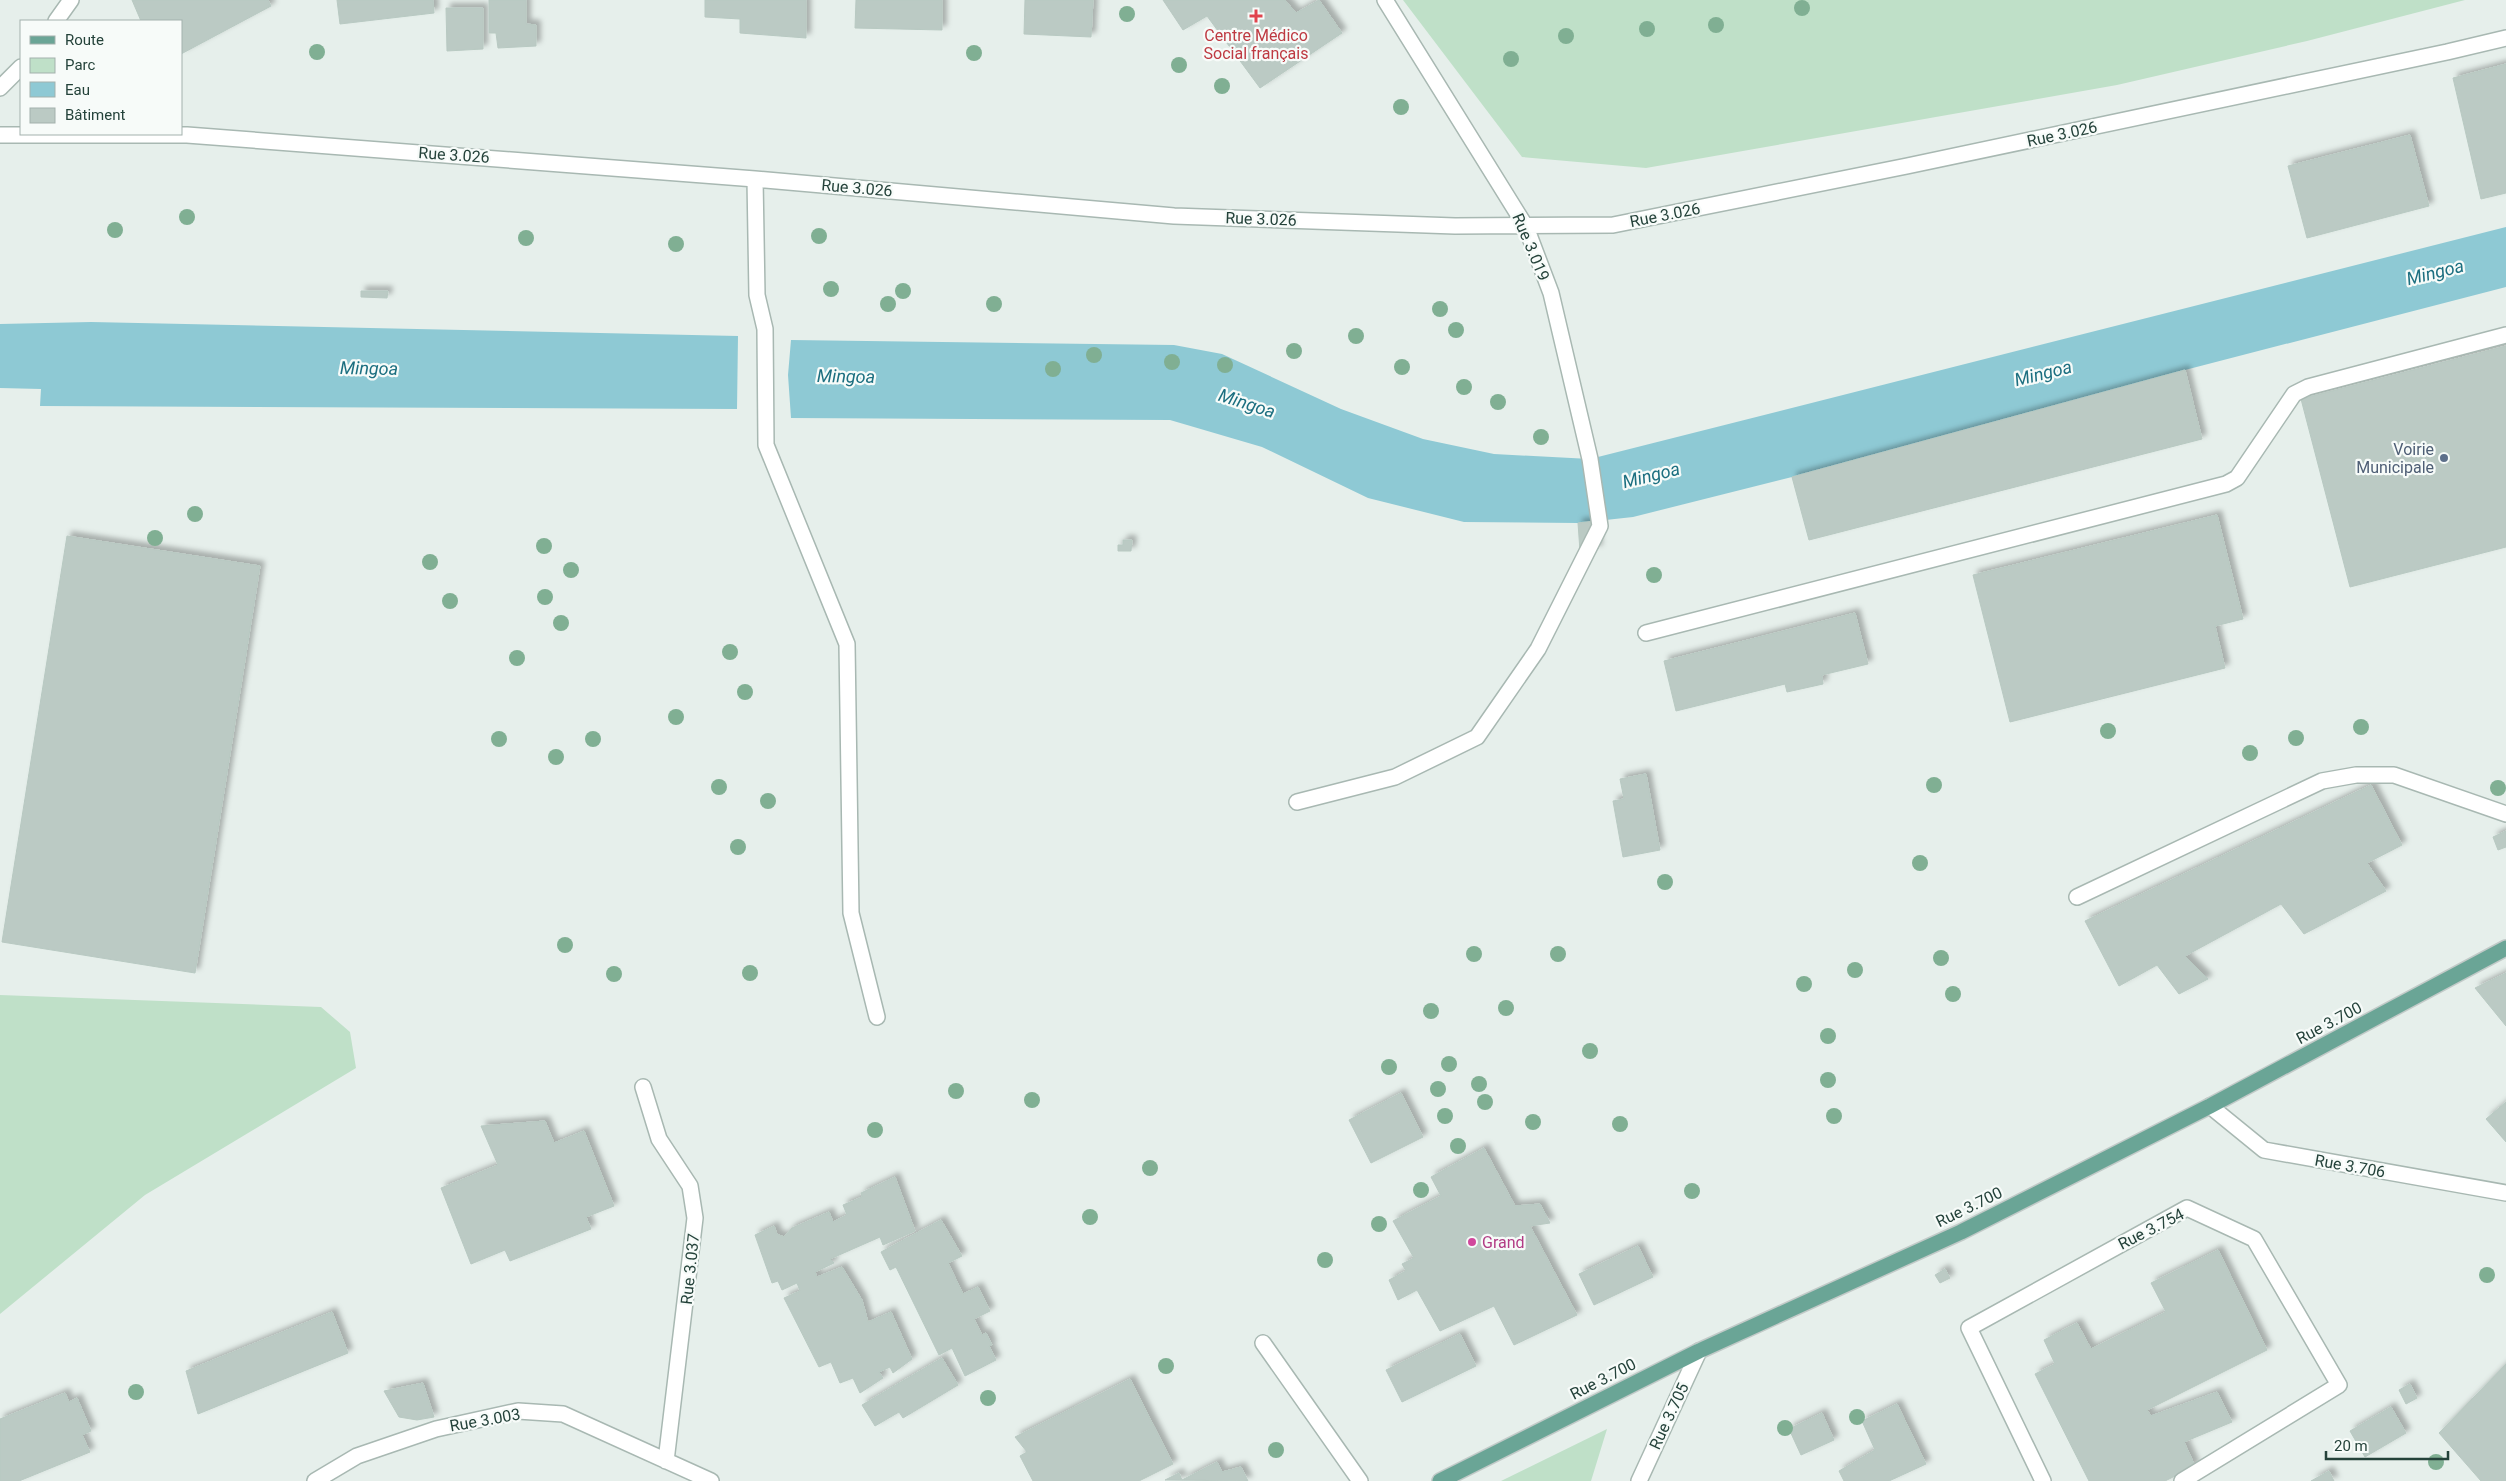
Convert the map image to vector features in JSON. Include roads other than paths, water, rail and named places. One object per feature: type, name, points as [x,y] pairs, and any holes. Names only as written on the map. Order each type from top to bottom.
[{"type":"main road","name":"Rue 3.700","points":[[1440,1481],[1699,1351],[1961,1232],[2210,1106],[2506,948]]},
{"type":"street","points":[[57,20],[71,0]]},
{"type":"street","name":"Rue 3.019","points":[[1296,802],[1395,777],[1477,737],[1538,649],[1600,526],[1590,459],[1551,293],[1526,227],[1385,0]]},
{"type":"street","name":"Rue 3.026","points":[[182,134],[755,179],[1174,216],[1526,227],[1614,225],[1907,166],[2506,38]]},
{"type":"street","points":[[0,88],[20,67]]},
{"type":"street","name":"Rue 3.026","points":[[0,135],[20,135]]},
{"type":"street","points":[[755,179],[757,295],[765,329],[766,445],[847,644],[851,913],[877,1018]]},
{"type":"street","points":[[1646,633],[2226,484],[2236,478],[2294,394],[2308,387],[2506,335]]},
{"type":"street","points":[[2077,897],[2322,781],[2356,774],[2394,774],[2506,814]]},
{"type":"street","name":"Rue 3.037","points":[[644,1087],[659,1139],[690,1186],[695,1218],[666,1461]]},
{"type":"street","name":"Rue 3.706","points":[[2210,1106],[2264,1150],[2506,1193]]},
{"type":"street","name":"Rue 3.754","points":[[2043,1481],[1969,1328],[2187,1208],[2254,1239],[2339,1385],[2182,1481]]},
{"type":"street","points":[[1263,1343],[1360,1481]]},
{"type":"street","name":"Rue 3.705","points":[[1639,1481],[1699,1351]]},
{"type":"street","name":"Rue 3.003","points":[[315,1481],[357,1456],[436,1429],[518,1411],[563,1414],[711,1481]]},
{"type":"water","name":"Mingoa","points":[[2506,227],[2506,287],[2185,370],[1792,477],[1633,517],[1578,523],[1464,522],[1368,498],[1262,447],[1170,420],[791,418],[788,375],[791,340],[1174,345],[1222,354],[1341,409],[1423,439],[1494,454],[1590,459]]},
{"type":"water","name":"Mingoa","points":[[91,322],[738,336],[737,409],[40,406],[41,389],[0,388],[0,324]]},
{"type":"place","name":"Centre Médico Social français","points":[[1256,16]]},
{"type":"place","name":"Voirie Municipale","points":[[2444,458]]},
{"type":"place","name":"Grand","points":[[1472,1242]]}]
